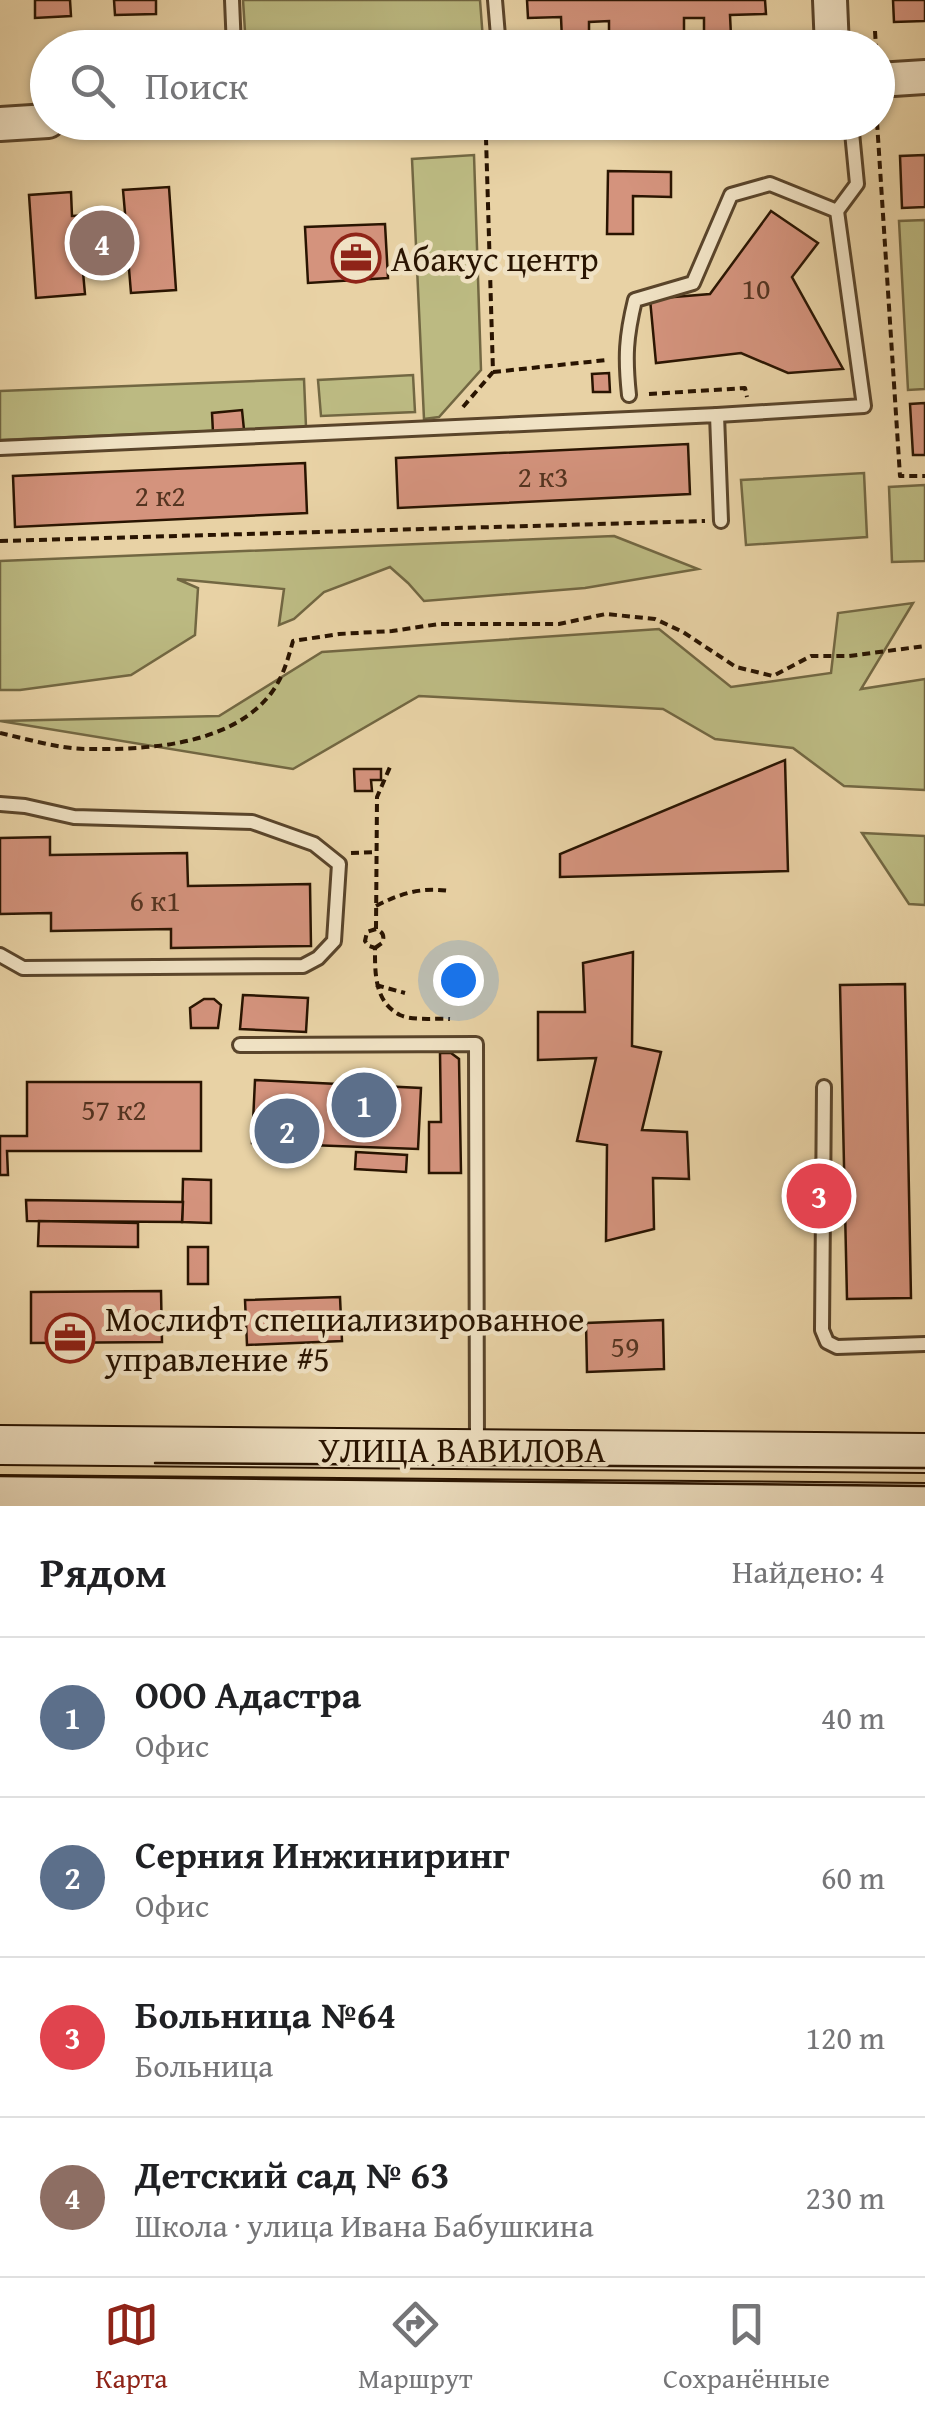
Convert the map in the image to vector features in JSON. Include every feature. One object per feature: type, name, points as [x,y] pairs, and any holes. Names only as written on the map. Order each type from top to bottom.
[{"type":"main road","name":"УЛИЦА ВАВИЛОВА","points":[[0,1446],[925,1453]]},
{"type":"main road","name":"УЛИЦА ВАВИЛОВА","points":[[0,1495],[87,1501],[925,1503]]},
{"type":"street","points":[[830,0],[831,30]]},
{"type":"street","points":[[895,79],[925,77]]},
{"type":"street","points":[[0,124],[30,122]]},
{"type":"lane","points":[[232,0],[233,30]]},
{"type":"lane","points":[[495,0],[498,30]]},
{"type":"lane","points":[[0,448],[864,406],[837,211],[856,184],[854,140]]},
{"type":"lane","points":[[629,395],[625,358],[635,300],[693,282],[731,194],[770,184],[837,211]]},
{"type":"lane","points":[[717,415],[721,521]]},
{"type":"lane","points":[[0,804],[74,817],[252,822],[314,844],[339,864],[334,941],[318,958],[303,966],[22,968],[0,955]]},
{"type":"lane","points":[[240,1045],[476,1044],[477,1449]]},
{"type":"lane","points":[[824,1087],[822,1330],[826,1342],[837,1347],[925,1344]]},
{"type":"path","points":[[445,428],[493,372],[486,140]]},
{"type":"path","points":[[878,140],[900,476],[925,476]]},
{"type":"path","points":[[493,372],[625,358]]},
{"type":"path","points":[[629,395],[745,388]]},
{"type":"path","points":[[0,541],[721,521]]},
{"type":"path","points":[[0,733],[81,749],[197,740],[239,722],[271,693],[293,642],[439,624],[559,624],[606,614],[656,618],[736,667],[773,676],[811,656],[849,656],[925,646]]},
{"type":"path","points":[[376,929],[377,798],[390,766]]},
{"type":"path","points":[[376,906],[427,888],[449,891]]},
{"type":"path","points":[[376,929],[384,938],[374,948],[368,946],[365,938],[370,930],[376,929]]},
{"type":"path","points":[[374,948],[376,986],[387,1005],[402,1016],[450,1019]]},
{"type":"path","points":[[376,986],[405,993]]},
{"type":"shaded area","points":[[243,0],[480,0],[482,30],[245,30]]},
{"type":"shaded area","points":[[474,155],[481,370],[439,417],[424,419],[412,159]]},
{"type":"shaded area","points":[[925,220],[925,389],[908,390],[899,221]]},
{"type":"shaded area","points":[[413,375],[415,412],[321,416],[318,380]]},
{"type":"shaded area","points":[[304,379],[306,427],[0,440],[0,391]]},
{"type":"shaded area","points":[[864,473],[867,537],[746,545],[741,480]]},
{"type":"shaded area","points":[[925,485],[925,561],[892,562],[889,487]]},
{"type":"shaded area","points":[[614,536],[698,569],[585,588],[424,601],[390,567],[324,592],[294,619],[279,625],[284,589],[177,579],[198,588],[195,635],[131,675],[0,690],[0,561]]},
{"type":"shaded area","points":[[913,603],[861,689],[925,679],[925,790],[844,786],[793,748],[715,739],[663,709],[419,696],[293,769],[0,721],[219,716],[322,652],[659,629],[731,687],[831,673],[838,613]]},
{"type":"shaded area","points":[[862,833],[925,836],[925,905],[909,904]]},
{"type":"building","points":[[35,0],[70,0],[71,16],[35,18]]},
{"type":"building","points":[[114,0],[156,0],[156,14],[115,15]]},
{"type":"building","points":[[527,0],[765,0],[766,14],[730,15],[731,30],[704,30],[704,18],[684,18],[684,30],[609,30],[609,21],[589,22],[589,30],[562,30],[561,17],[528,18]]},
{"type":"building","points":[[893,0],[925,0],[925,21],[894,22]]},
{"type":"building","points":[[925,155],[925,207],[902,208],[900,156]]},
{"type":"building","points":[[608,171],[671,172],[671,197],[633,196],[633,234],[607,234]]},
{"type":"building","points":[[169,187],[176,290],[131,293],[129,269],[83,272],[85,294],[36,298],[29,195],[71,192],[72,216],[125,213],[123,190]]},
{"type":"building","points":[[771,211],[818,243],[792,277],[843,369],[788,373],[741,353],[656,363],[650,299],[710,294]]},
{"type":"building","points":[[385,224],[388,278],[308,283],[305,227]]},
{"type":"building","points":[[609,373],[610,392],[593,392],[592,374]]},
{"type":"building","points":[[925,403],[925,455],[913,455],[910,404]]},
{"type":"building","points":[[242,410],[244,430],[213,433],[212,413]]},
{"type":"building","points":[[688,444],[690,494],[398,508],[396,458]]},
{"type":"building","points":[[305,463],[307,513],[15,527],[13,476]]},
{"type":"building","points":[[785,760],[788,871],[560,877],[560,854]]},
{"type":"building","points":[[354,769],[381,769],[381,780],[371,780],[372,791],[355,791]]},
{"type":"building","points":[[50,837],[50,855],[187,853],[188,886],[310,884],[311,946],[171,948],[171,929],[51,931],[51,913],[0,914],[0,838]]},
{"type":"building","points":[[633,952],[632,1046],[661,1052],[642,1130],[687,1132],[689,1179],[653,1178],[654,1229],[606,1241],[607,1145],[577,1141],[596,1058],[538,1060],[538,1012],[585,1012],[583,963]]},
{"type":"building","points":[[905,984],[911,1298],[847,1299],[840,985]]},
{"type":"building","points":[[243,995],[308,998],[306,1032],[240,1029]]},
{"type":"building","points":[[204,999],[214,999],[221,1005],[218,1028],[191,1028],[190,1008]]},
{"type":"building","points":[[440,1053],[451,1053],[459,1059],[461,1173],[429,1173],[429,1122],[441,1122]]},
{"type":"building","points":[[255,1080],[421,1088],[418,1149],[252,1143]]},
{"type":"building","points":[[27,1082],[201,1082],[201,1151],[7,1151],[8,1175],[0,1175],[0,1136],[27,1136]]},
{"type":"building","points":[[356,1152],[407,1155],[406,1172],[355,1169]]},
{"type":"building","points":[[183,1179],[211,1180],[211,1223],[182,1222]]},
{"type":"building","points":[[26,1200],[183,1202],[182,1222],[27,1221]]},
{"type":"building","points":[[39,1221],[138,1223],[138,1247],[38,1246]]},
{"type":"building","points":[[188,1247],[208,1247],[208,1284],[188,1284]]},
{"type":"building","points":[[161,1291],[162,1342],[31,1343],[31,1292]]},
{"type":"building","points":[[340,1297],[342,1341],[247,1345],[245,1300]]},
{"type":"building","points":[[663,1320],[664,1369],[587,1372],[586,1323]]},
{"type":"tram line","points":[[155,1463],[925,1468]]},
{"type":"tram line","points":[[0,1476],[925,1486]]},
{"type":"place","name":"Детский сад № 63","points":[[102,243]]},
{"type":"place","name":"Абакус центр","points":[[356,258]]},
{"type":"place","name":"ООО Адастра","points":[[364,1105]]},
{"type":"place","name":"Серния Инжиниринг","points":[[287,1131]]},
{"type":"place","name":"Больница №64","points":[[819,1196]]},
{"type":"place","name":"Мослифт специализированное управление #5","points":[[70,1338]]}]
